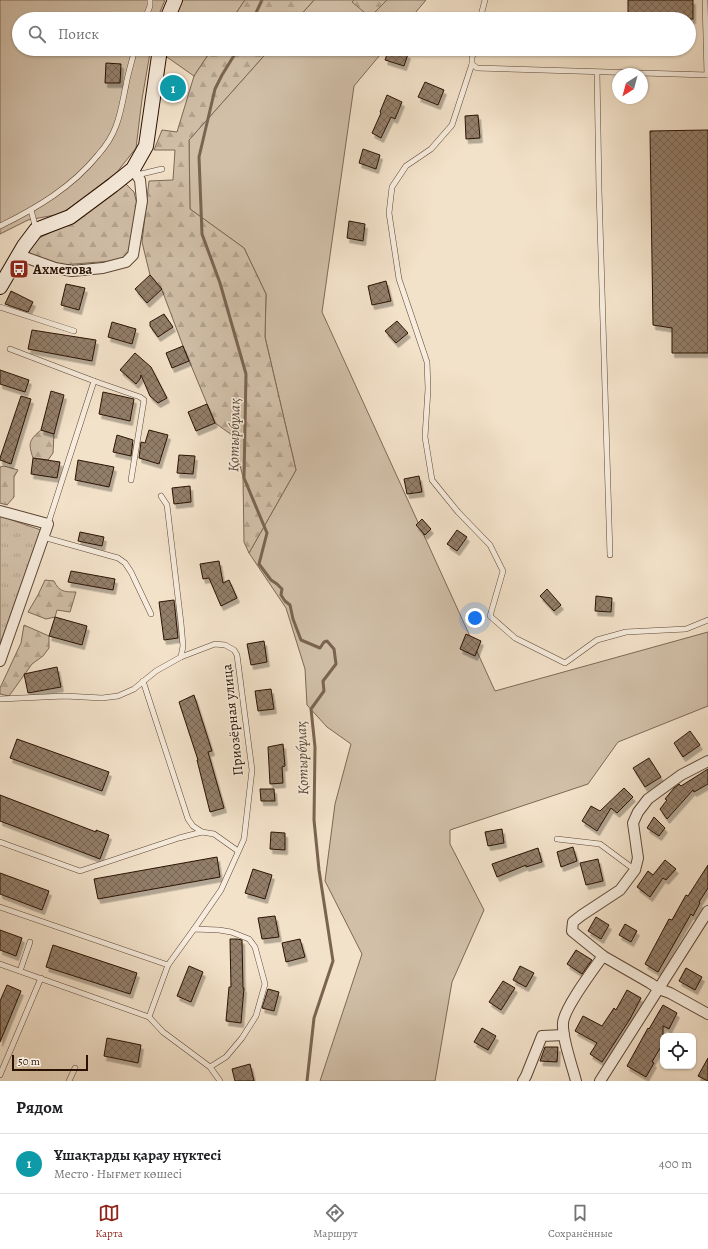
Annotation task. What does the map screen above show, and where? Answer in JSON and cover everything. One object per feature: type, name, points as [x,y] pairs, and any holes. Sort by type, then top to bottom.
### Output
[{"type":"main road","points":[[170,12],[174,0]]},
{"type":"main road","points":[[0,287],[24,246],[36,230],[70,217],[113,185],[135,172],[146,146],[159,56]]},
{"type":"street","points":[[20,255],[55,268],[72,271],[103,268],[126,262],[133,255],[142,201],[140,180],[135,172]]},
{"type":"street","points":[[0,511],[48,524],[0,661]]},
{"type":"street","points":[[708,761],[681,775],[648,799],[638,812],[633,823],[638,858],[635,870],[620,890],[573,922],[572,931],[603,956],[659,989],[670,993],[708,1014]]},
{"type":"street","points":[[600,1081],[708,911]]},
{"type":"street","points":[[576,1081],[564,1035],[563,1022],[570,1004],[603,956]]},
{"type":"street","points":[[523,1081],[542,1036],[564,1035]]},
{"type":"lane","points":[[148,12],[150,0]]},
{"type":"lane","points":[[482,12],[485,0]]},
{"type":"lane","points":[[472,64],[477,68],[707,75],[705,0]]},
{"type":"lane","points":[[0,226],[31,210],[62,190],[92,162],[109,142],[116,128],[120,114],[133,56]]},
{"type":"lane","points":[[472,56],[472,64],[452,124],[432,149],[406,166],[392,187],[388,213],[399,279],[427,362],[428,389],[425,437],[432,480],[458,512],[490,545],[503,571],[490,616],[515,638],[565,663],[597,640],[626,632],[686,629],[708,620]]},
{"type":"lane","points":[[597,72],[599,198],[610,555]]},
{"type":"lane","points":[[135,172],[162,169]]},
{"type":"lane","points":[[31,210],[36,230]]},
{"type":"lane","points":[[0,308],[74,331]]},
{"type":"lane","points":[[10,349],[140,397],[144,400],[131,480]]},
{"type":"lane","points":[[48,524],[94,381]]},
{"type":"lane","points":[[161,496],[167,505],[181,623],[183,646],[181,657]]},
{"type":"lane","points":[[43,537],[118,558],[125,563],[131,572],[151,614]]},
{"type":"lane","name":"Приозёрная улица","points":[[0,699],[65,696],[102,698],[118,696],[134,689],[156,671],[181,657],[216,644],[226,645],[234,650],[237,655],[252,770],[244,839],[220,890],[194,929]]},
{"type":"lane","points":[[143,681],[188,820],[193,826],[202,832]]},
{"type":"lane","points":[[0,842],[80,871],[178,838],[202,832],[214,834],[238,851]]},
{"type":"lane","points":[[557,839],[600,844],[635,870]]},
{"type":"lane","points":[[0,907],[168,965]]},
{"type":"lane","points":[[149,1017],[168,965],[194,929],[231,932],[249,939],[255,947],[264,984],[256,1016],[242,1038],[226,1057],[210,1068]]},
{"type":"lane","points":[[20,971],[30,942]]},
{"type":"lane","points":[[0,964],[149,1017],[163,1032],[210,1068],[220,1081]]},
{"type":"lane","points":[[0,1075],[41,978]]},
{"type":"lane","points":[[69,1081],[75,1068]]},
{"type":"green space","points":[[0,0],[165,0],[160,12],[12,12],[12,56],[149,56],[136,148],[117,172],[65,211],[55,215],[28,220],[0,234]]},
{"type":"green space","points":[[179,0],[245,0],[237,12],[175,12]]},
{"type":"green space","points":[[245,0],[314,0],[303,12],[237,12]]},
{"type":"green space","points":[[314,0],[426,0],[416,12],[303,12]]},
{"type":"green space","points":[[354,0],[387,0],[375,12],[364,12],[352,2]]},
{"type":"green space","points":[[165,56],[207,56],[194,76]]},
{"type":"green space","points":[[207,56],[264,56],[189,140],[190,209],[244,248],[266,294],[265,337],[296,470],[249,553],[244,542],[243,477],[232,435],[215,423],[183,346],[162,290],[150,275],[142,242],[149,181],[173,180],[175,150],[154,150],[162,130],[177,132],[194,76]]},
{"type":"green space","points":[[264,56],[379,56],[354,86],[322,312],[495,691],[708,632],[708,706],[618,742],[588,784],[450,830],[450,844],[484,910],[452,982],[435,1081],[320,1081],[362,954],[325,881],[335,804],[351,744],[327,727],[307,705],[305,669],[286,608],[249,553],[296,470],[265,337],[266,294],[244,248],[190,209],[189,140]]},
{"type":"green space","points":[[126,184],[134,192],[137,204],[131,253],[124,260],[62,265],[28,253],[37,239],[74,221],[118,187]]},
{"type":"green space","points":[[41,430],[54,434],[53,453],[48,460],[33,458],[31,453],[30,445],[32,439]]},
{"type":"green space","points":[[4,466],[18,470],[14,477],[14,497],[7,505],[0,503],[0,467]]},
{"type":"green space","points":[[0,516],[41,530],[0,645]]},
{"type":"green space","points":[[45,580],[54,581],[63,591],[76,592],[70,612],[57,610],[55,617],[46,619],[28,612]]},
{"type":"green space","points":[[24,625],[49,636],[49,648],[43,656],[32,664],[9,696],[0,694],[0,688],[21,643]]},
{"type":"building","points":[[628,0],[693,0],[693,12],[628,12]]},
{"type":"building","points":[[386,56],[407,56],[404,66],[385,60]]},
{"type":"building","points":[[106,63],[121,64],[120,83],[105,83]]},
{"type":"building","points":[[425,82],[444,90],[438,105],[418,97]]},
{"type":"building","points":[[387,95],[402,102],[395,119],[391,117],[381,138],[372,133]]},
{"type":"building","points":[[478,115],[480,138],[466,139],[465,116]]},
{"type":"building","points":[[708,130],[708,353],[672,353],[672,328],[653,325],[650,131]]},
{"type":"building","points":[[363,149],[380,155],[376,169],[359,163]]},
{"type":"building","points":[[349,221],[365,224],[363,241],[347,238]]},
{"type":"building","points":[[150,275],[162,289],[147,303],[135,289]]},
{"type":"building","points":[[386,281],[391,301],[372,305],[368,286]]},
{"type":"building","points":[[66,284],[85,288],[79,310],[61,305]]},
{"type":"building","points":[[11,291],[33,302],[28,312],[5,304]]},
{"type":"building","points":[[164,314],[173,327],[158,337],[150,326],[150,322]]},
{"type":"building","points":[[397,321],[408,333],[396,343],[385,331]]},
{"type":"building","points":[[112,322],[136,329],[132,344],[108,337]]},
{"type":"building","points":[[32,330],[96,340],[92,361],[28,349]]},
{"type":"building","points":[[183,346],[189,361],[172,368],[166,353]]},
{"type":"building","points":[[135,353],[151,367],[167,398],[158,403],[150,396],[141,375],[136,384],[120,370]]},
{"type":"building","points":[[0,370],[29,380],[25,392],[0,384]]},
{"type":"building","points":[[51,391],[64,395],[54,434],[41,430]]},
{"type":"building","points":[[103,392],[134,399],[130,421],[99,414]]},
{"type":"building","points":[[21,396],[31,399],[11,464],[0,460],[0,458]]},
{"type":"building","points":[[207,404],[215,423],[196,431],[188,412]]},
{"type":"building","points":[[149,430],[168,435],[159,464],[139,458],[141,442],[145,443]]},
{"type":"building","points":[[117,435],[133,440],[131,456],[113,452]]},
{"type":"building","points":[[179,455],[195,456],[193,474],[177,473]]},
{"type":"building","points":[[33,458],[60,462],[57,478],[31,474]]},
{"type":"building","points":[[78,460],[114,467],[109,487],[75,480]]},
{"type":"building","points":[[419,476],[422,492],[407,494],[404,479]]},
{"type":"building","points":[[190,486],[191,502],[174,504],[172,488]]},
{"type":"building","points":[[422,519],[431,529],[425,535],[416,525]]},
{"type":"building","points":[[457,530],[467,537],[457,551],[447,544]]},
{"type":"building","points":[[80,532],[104,537],[102,546],[78,541]]},
{"type":"building","points":[[219,561],[223,583],[229,580],[237,598],[221,606],[209,578],[203,579],[200,564]]},
{"type":"building","points":[[71,571],[115,579],[113,590],[68,582]]},
{"type":"building","points":[[547,589],[561,605],[554,611],[540,596]]},
{"type":"building","points":[[596,596],[612,598],[611,612],[595,611]]},
{"type":"building","points":[[174,600],[178,638],[164,640],[159,602]]},
{"type":"building","points":[[55,617],[87,626],[82,645],[49,636]]},
{"type":"building","points":[[466,634],[481,641],[475,656],[460,649]]},
{"type":"building","points":[[264,641],[267,662],[251,665],[247,644]]},
{"type":"building","points":[[57,667],[61,687],[28,693],[24,674]]},
{"type":"building","points":[[271,689],[274,709],[258,711],[255,691]]},
{"type":"building","points":[[194,695],[212,751],[208,752],[224,808],[210,812],[198,760],[179,702]]},
{"type":"building","points":[[690,731],[700,745],[683,757],[674,743]]},
{"type":"building","points":[[17,739],[109,772],[102,791],[10,758]]},
{"type":"building","points":[[283,744],[285,766],[282,767],[283,783],[270,784],[268,747]]},
{"type":"building","points":[[649,758],[661,777],[645,787],[633,768]]},
{"type":"building","points":[[708,769],[708,784],[694,792],[693,790],[667,819],[660,809],[667,800],[665,799],[674,788],[679,784],[681,786]]},
{"type":"building","points":[[624,788],[633,797],[617,813],[611,808],[597,831],[582,821],[591,806],[600,811]]},
{"type":"building","points":[[260,789],[274,789],[275,801],[261,801]]},
{"type":"building","points":[[0,795],[96,832],[96,830],[109,835],[100,859],[0,821]]},
{"type":"building","points":[[654,817],[665,828],[659,836],[647,828]]},
{"type":"building","points":[[502,829],[504,843],[488,846],[485,832]]},
{"type":"building","points":[[271,832],[285,833],[285,850],[270,849]]},
{"type":"building","points":[[573,847],[577,861],[561,867],[557,852]]},
{"type":"building","points":[[538,848],[542,862],[526,867],[526,865],[497,877],[492,864]]},
{"type":"building","points":[[217,857],[220,877],[98,899],[94,879]]},
{"type":"building","points":[[598,859],[603,881],[586,885],[580,863]]},
{"type":"building","points":[[665,860],[676,869],[666,880],[663,878],[650,897],[637,887],[648,871],[653,875]]},
{"type":"building","points":[[708,865],[708,888],[699,902],[700,903],[693,916],[691,914],[658,972],[645,964],[669,919],[672,920],[686,895],[688,896]]},
{"type":"building","points":[[253,869],[272,875],[265,899],[245,893]]},
{"type":"building","points":[[0,873],[49,891],[42,910],[0,894]]},
{"type":"building","points":[[275,916],[279,937],[262,939],[258,918]]},
{"type":"building","points":[[596,917],[609,925],[601,939],[588,931]]},
{"type":"building","points":[[625,924],[637,931],[631,942],[619,935]]},
{"type":"building","points":[[0,930],[22,938],[16,956],[0,950]]},
{"type":"building","points":[[230,939],[242,940],[244,988],[241,1023],[226,1021],[229,987],[231,987]]},
{"type":"building","points":[[300,939],[305,957],[286,962],[282,943]]},
{"type":"building","points":[[53,945],[137,973],[130,994],[46,967]]},
{"type":"building","points":[[576,950],[592,960],[582,974],[567,964]]},
{"type":"building","points":[[189,966],[203,972],[191,1002],[177,996]]},
{"type":"building","points":[[520,966],[534,973],[526,987],[513,980]]},
{"type":"building","points":[[686,968],[702,977],[695,990],[679,981]]},
{"type":"building","points":[[503,981],[515,988],[501,1010],[489,1002]]},
{"type":"building","points":[[7,985],[21,991],[0,1042],[0,1001]]},
{"type":"building","points":[[268,989],[279,992],[274,1011],[262,1008]]},
{"type":"building","points":[[627,990],[641,998],[630,1019],[602,1062],[590,1054],[597,1043],[575,1031],[583,1016],[602,1026],[614,1008],[616,1010]]},
{"type":"building","points":[[663,1005],[677,1013],[669,1029],[663,1026],[663,1033],[660,1033],[660,1048],[646,1077],[627,1066],[648,1028],[649,1029]]},
{"type":"building","points":[[482,1028],[496,1036],[488,1050],[474,1042]]},
{"type":"building","points":[[107,1038],[141,1045],[138,1063],[104,1056]]},
{"type":"building","points":[[545,1047],[558,1047],[557,1062],[540,1061]]},
{"type":"building","points":[[708,1058],[708,1081],[698,1076]]},
{"type":"building","points":[[250,1064],[254,1081],[235,1081],[232,1069]]},
{"type":"waterway","name":"Қотырбұлақ","points":[[256,12],[262,0]]},
{"type":"waterway","name":"Қотырбұлақ","points":[[234,56],[215,89],[199,157],[202,234],[220,283],[246,374],[244,478],[267,533],[259,564],[271,580],[282,589],[281,595],[290,605],[293,619],[301,640],[320,648],[324,642],[327,641],[334,649],[336,664],[323,681],[324,691],[311,709],[315,747],[314,820],[319,870],[333,961],[314,1018],[307,1081]]},
{"type":"place","name":"Ұшақтарды қарау нүктесі","points":[[173,88]]},
{"type":"place","name":"Ахметова","points":[[19,269]]}]
